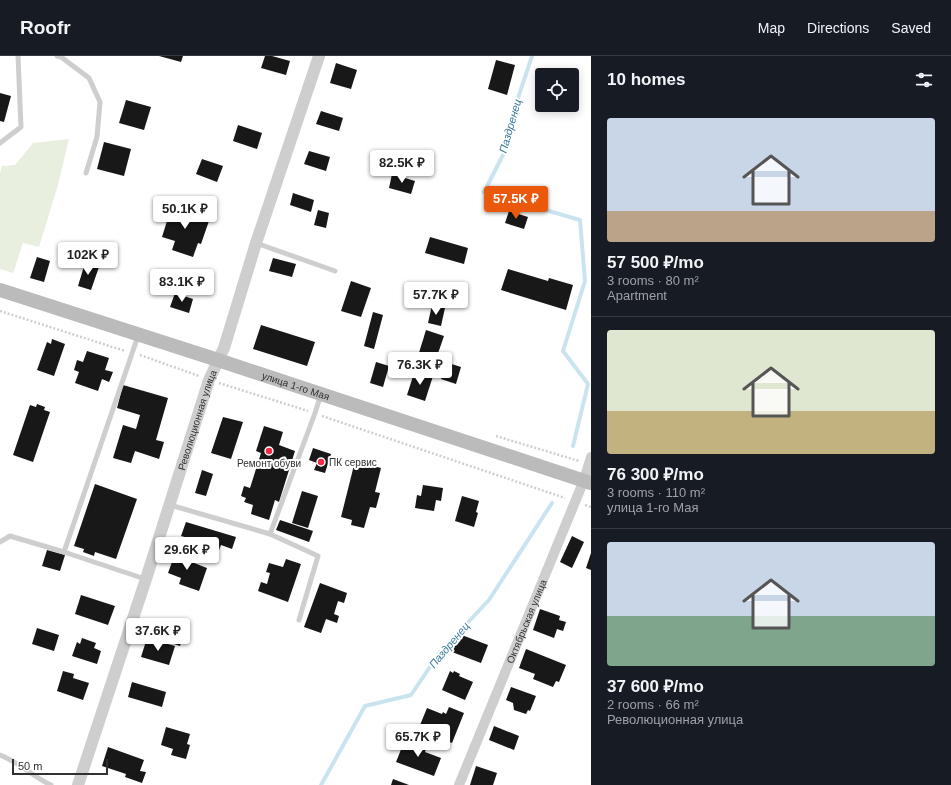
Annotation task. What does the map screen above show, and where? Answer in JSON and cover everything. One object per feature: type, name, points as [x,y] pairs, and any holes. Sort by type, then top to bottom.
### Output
[{"type":"main road","name":"улица 1-го Мая","points":[[0,290],[588,482]]},
{"type":"street","name":"Революционная улица","points":[[78,785],[210,380],[224,348],[256,242],[319,56]]},
{"type":"street","name":"Октябрьская улица","points":[[459,785],[576,501],[588,482],[591,457]]},
{"type":"lane","points":[[0,143],[21,128],[18,56]]},
{"type":"lane","points":[[57,56],[61,57],[89,78],[100,102],[98,137],[86,173]]},
{"type":"lane","points":[[256,242],[335,271]]},
{"type":"lane","points":[[64,552],[139,335]]},
{"type":"lane","points":[[270,534],[315,414],[321,394]]},
{"type":"lane","points":[[169,505],[270,534],[318,556],[299,620]]},
{"type":"lane","points":[[0,542],[10,536],[146,579]]},
{"type":"lane","points":[[0,755],[11,759],[38,779],[51,785]]},
{"type":"path","points":[[0,311],[133,353],[591,507]]},
{"type":"green space","points":[[69,139],[58,185],[39,247],[23,243],[13,273],[0,269],[0,173],[2,166],[15,165],[33,143]]},
{"type":"building","points":[[159,56],[183,56],[181,62]]},
{"type":"building","points":[[265,56],[272,56],[290,61],[286,75],[261,68]]},
{"type":"building","points":[[496,60],[515,65],[507,95],[488,89]]},
{"type":"building","points":[[336,63],[357,70],[351,89],[330,83]]},
{"type":"building","points":[[0,93],[11,96],[4,122],[0,121]]},
{"type":"building","points":[[126,100],[151,107],[144,130],[119,123]]},
{"type":"building","points":[[321,111],[343,118],[339,131],[316,124]]},
{"type":"building","points":[[238,125],[262,133],[257,149],[233,141]]},
{"type":"building","points":[[104,142],[131,149],[124,176],[97,169]]},
{"type":"building","points":[[309,151],[330,157],[326,171],[304,164]]},
{"type":"building","points":[[202,159],[223,166],[217,182],[196,174]]},
{"type":"building","points":[[392,174],[415,181],[411,194],[389,188]]},
{"type":"building","points":[[293,193],[314,200],[311,212],[290,205]]},
{"type":"building","points":[[172,205],[210,218],[201,244],[198,243],[193,257],[172,250],[175,241],[162,237]]},
{"type":"building","points":[[318,210],[329,213],[326,228],[314,225]]},
{"type":"building","points":[[509,211],[528,217],[524,229],[505,223]]},
{"type":"building","points":[[430,237],[468,248],[464,264],[425,253]]},
{"type":"building","points":[[37,257],[50,261],[44,282],[30,278]]},
{"type":"building","points":[[273,258],[296,264],[292,277],[269,271]]},
{"type":"building","points":[[85,263],[99,267],[91,290],[78,286]]},
{"type":"building","points":[[508,269],[548,281],[549,278],[573,285],[566,310],[501,290]]},
{"type":"building","points":[[351,281],[371,288],[361,317],[341,311]]},
{"type":"building","points":[[175,293],[193,299],[189,313],[170,307]]},
{"type":"building","points":[[432,305],[445,308],[441,326],[428,323]]},
{"type":"building","points":[[373,312],[383,315],[374,349],[364,346]]},
{"type":"building","points":[[261,325],[315,342],[307,366],[253,349]]},
{"type":"building","points":[[426,330],[444,336],[435,362],[418,356]]},
{"type":"building","points":[[52,339],[65,344],[54,376],[37,370],[47,342],[51,344]]},
{"type":"building","points":[[87,351],[109,358],[105,370],[113,372],[109,382],[102,379],[98,391],[75,383],[79,372],[74,370],[77,360],[83,362]]},
{"type":"building","points":[[376,362],[389,366],[383,387],[370,383]]},
{"type":"building","points":[[445,362],[461,367],[456,384],[441,379]]},
{"type":"building","points":[[415,370],[433,376],[425,401],[407,395]]},
{"type":"building","points":[[123,385],[168,398],[156,440],[164,442],[159,459],[135,451],[131,463],[113,458],[123,425],[136,429],[140,415],[117,408]]},
{"type":"building","points":[[37,404],[45,407],[44,410],[50,412],[33,462],[13,455],[30,405],[36,407]]},
{"type":"building","points":[[223,417],[243,422],[231,459],[211,453]]},
{"type":"building","points":[[264,426],[283,432],[279,445],[295,451],[279,502],[275,500],[269,520],[251,514],[253,505],[244,502],[246,498],[241,496],[244,486],[250,488],[261,453],[256,451]]},
{"type":"building","name":"ПК сервис","points":[[313,448],[331,454],[325,473],[314,470],[317,463],[309,460]]},
{"type":"building","points":[[355,461],[381,468],[375,492],[380,493],[376,508],[370,507],[364,528],[351,525],[352,520],[341,517]]},
{"type":"building","points":[[202,470],[213,474],[206,496],[195,493]]},
{"type":"building","points":[[95,484],[137,499],[116,559],[95,552],[94,556],[83,552],[84,549],[74,546]]},
{"type":"building","points":[[423,485],[443,488],[441,501],[436,500],[434,511],[415,508],[417,495],[421,496]]},
{"type":"building","points":[[302,491],[318,496],[308,528],[292,523]]},
{"type":"building","points":[[462,496],[479,501],[476,512],[478,513],[474,527],[455,521]]},
{"type":"building","points":[[280,520],[313,531],[309,542],[276,530]]},
{"type":"building","points":[[186,522],[236,537],[232,549],[221,545],[219,550],[214,548],[213,552],[193,546],[195,540],[181,536]]},
{"type":"building","points":[[572,536],[584,542],[572,568],[560,562]]},
{"type":"building","points":[[47,550],[65,555],[60,571],[42,566]]},
{"type":"building","points":[[176,551],[191,556],[189,561],[207,568],[199,591],[179,584],[181,578],[168,573]]},
{"type":"building","points":[[591,553],[591,570],[586,568]]},
{"type":"building","points":[[286,559],[301,564],[288,602],[258,591],[261,582],[267,584],[270,573],[266,572],[269,563],[283,567]]},
{"type":"building","points":[[320,583],[347,593],[344,603],[338,601],[334,614],[339,616],[337,623],[326,619],[321,633],[304,627]]},
{"type":"building","points":[[81,595],[115,606],[108,625],[75,614]]},
{"type":"building","points":[[540,609],[560,616],[559,620],[566,622],[563,631],[557,629],[554,638],[533,630]]},
{"type":"building","points":[[152,620],[185,631],[180,646],[147,635]]},
{"type":"building","points":[[37,628],[59,635],[54,651],[32,644]]},
{"type":"building","points":[[459,634],[488,645],[481,663],[452,652]]},
{"type":"building","points":[[82,638],[96,643],[94,648],[101,651],[97,664],[72,656],[77,642],[80,644]]},
{"type":"building","points":[[147,638],[175,646],[169,665],[141,657]]},
{"type":"building","points":[[526,649],[566,665],[559,682],[556,681],[553,687],[533,679],[535,674],[519,668]]},
{"type":"building","points":[[63,671],[74,674],[73,678],[89,683],[83,700],[57,691]]},
{"type":"building","points":[[450,671],[453,673],[454,671],[460,674],[459,676],[473,682],[465,700],[442,690]]},
{"type":"building","points":[[132,682],[166,692],[162,707],[128,697]]},
{"type":"building","points":[[511,687],[536,696],[530,711],[528,710],[526,714],[514,710],[513,703],[506,700]]},
{"type":"building","points":[[449,707],[464,713],[452,743],[418,730],[427,708],[442,714],[443,712],[446,714]]},
{"type":"building","points":[[494,726],[519,736],[514,750],[489,740]]},
{"type":"building","points":[[166,727],[190,734],[187,744],[190,745],[186,759],[171,755],[173,749],[161,745]]},
{"type":"building","points":[[406,737],[420,743],[419,747],[426,749],[425,752],[441,758],[434,776],[396,762]]},
{"type":"building","points":[[108,747],[144,760],[140,771],[146,772],[142,783],[125,777],[126,774],[102,766]]},
{"type":"building","points":[[476,766],[497,773],[493,785],[470,785]]},
{"type":"building","points":[[393,779],[409,785],[391,785]]},
{"type":"waterway","name":"Паздренец","points":[[532,56],[513,113],[503,155],[484,192],[580,220],[585,281],[563,351],[588,384],[573,446]]},
{"type":"waterway","name":"Паздренец","points":[[321,785],[365,706],[411,695],[440,652],[489,600],[552,503]]},
{"type":"place","name":"Ремонт обуви","points":[[269,451]]},
{"type":"place","name":"ПК сервис","points":[[321,462]]}]
